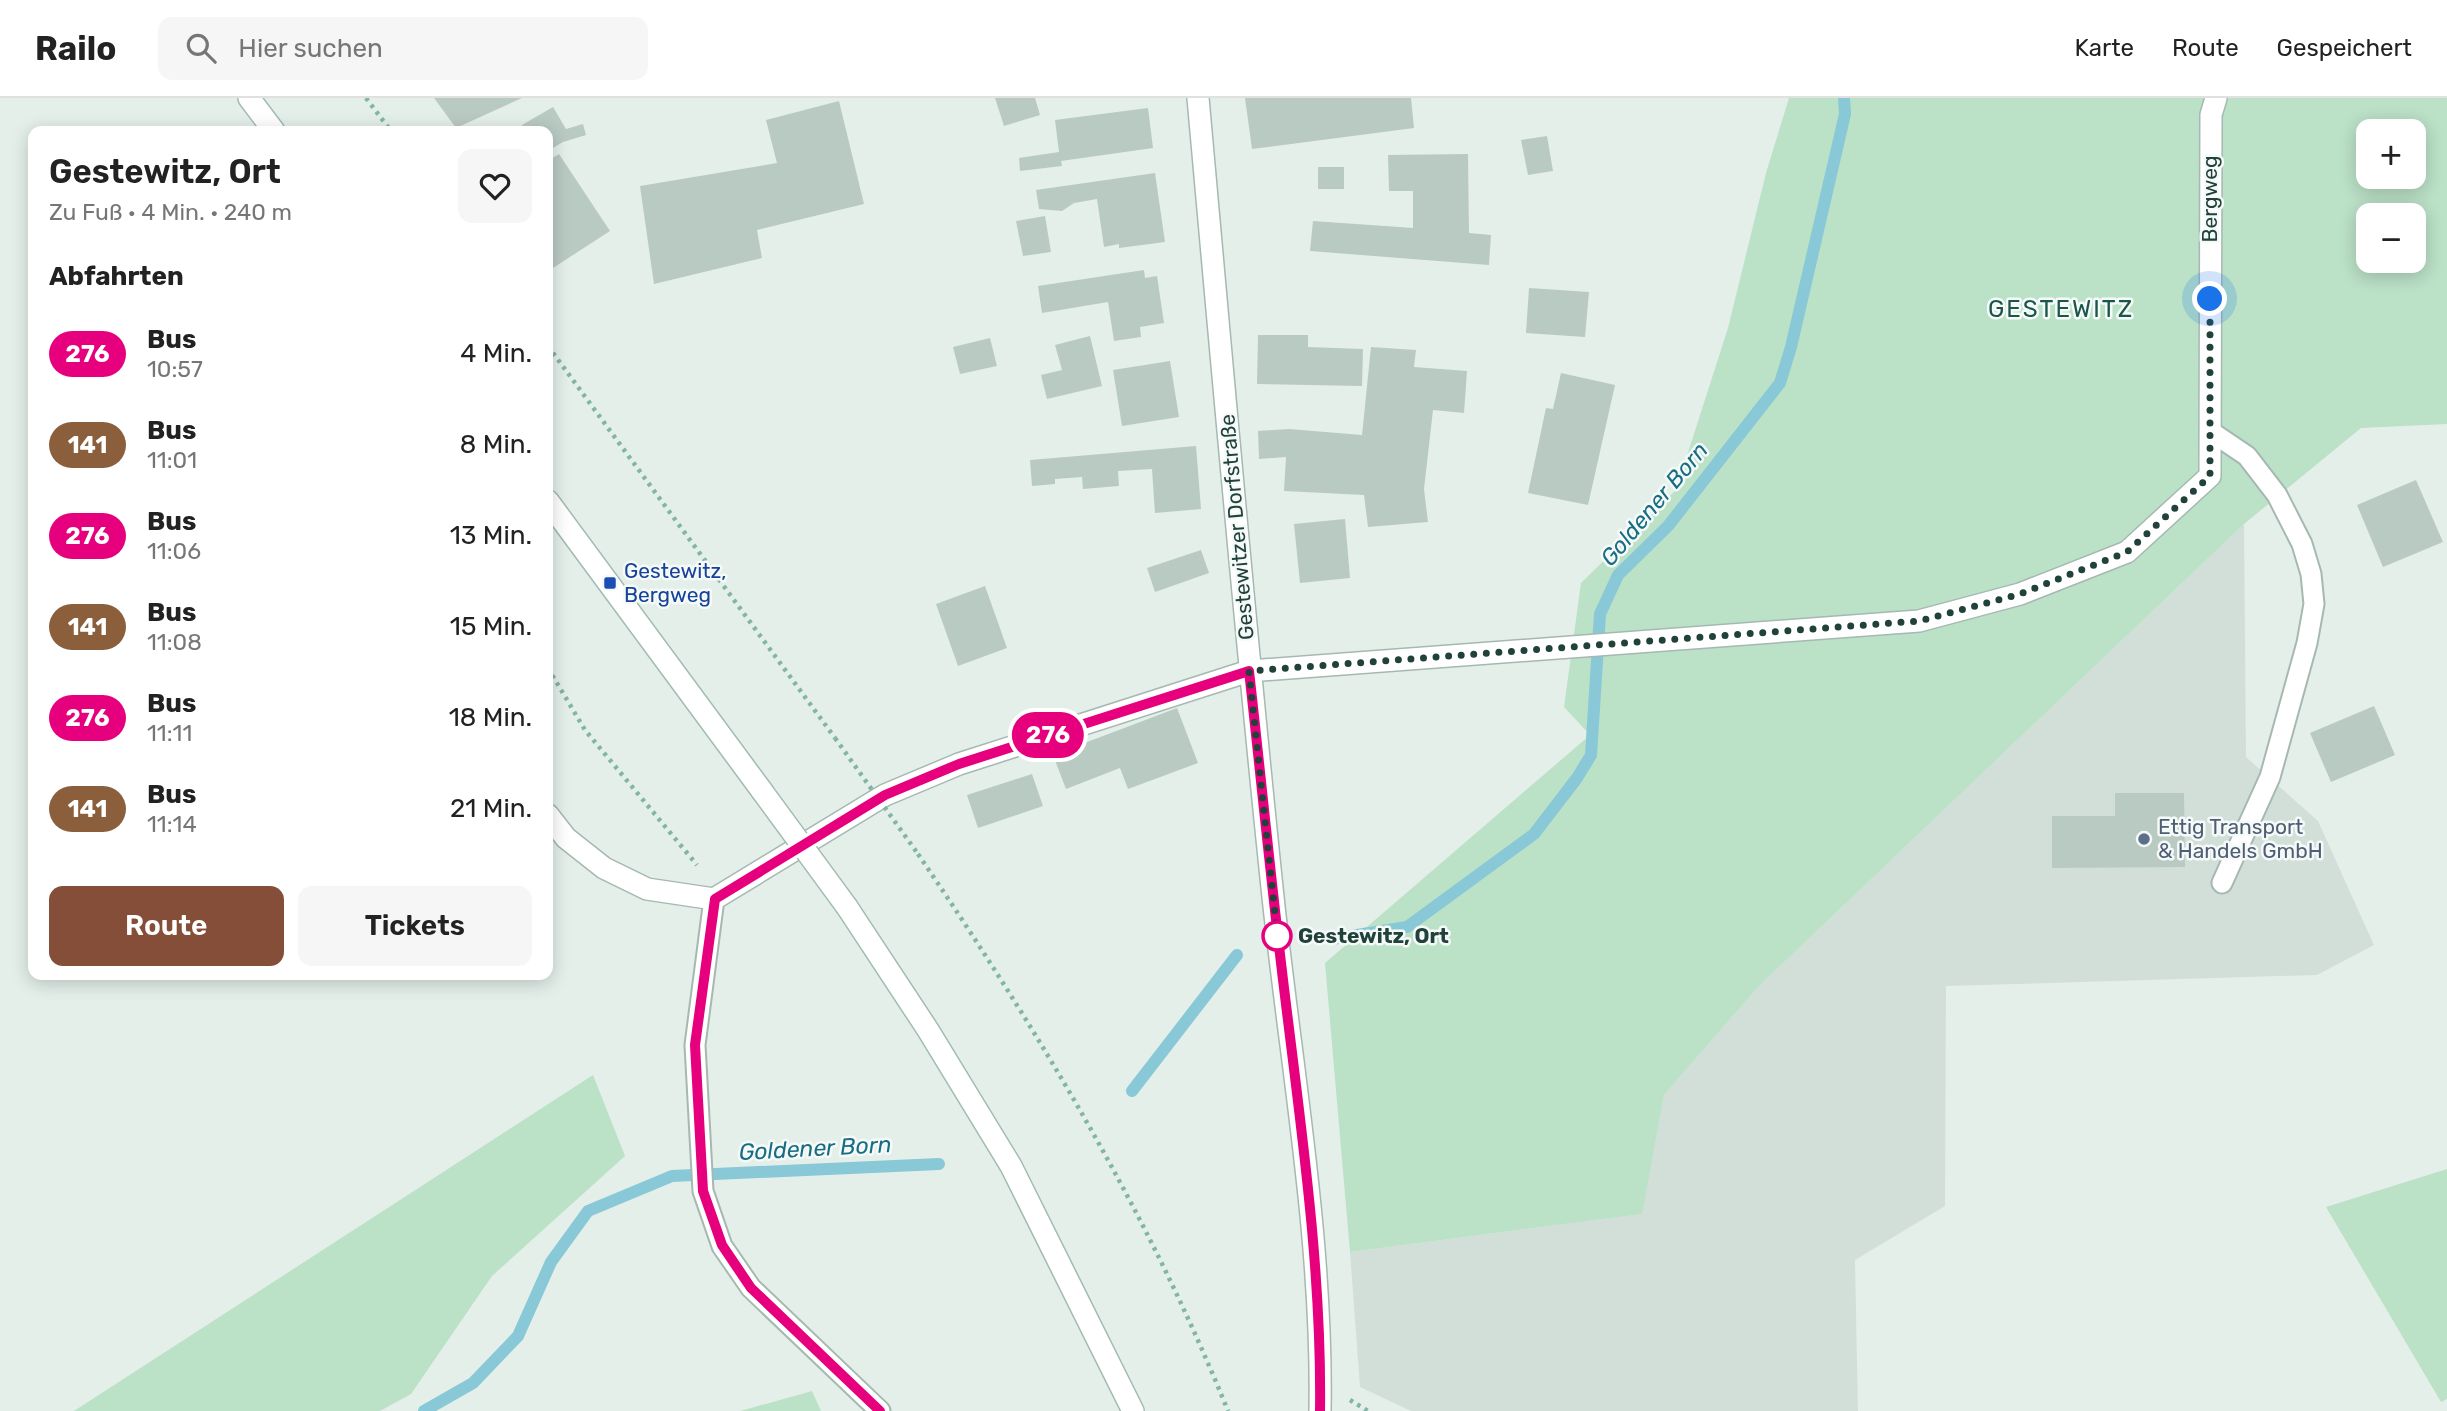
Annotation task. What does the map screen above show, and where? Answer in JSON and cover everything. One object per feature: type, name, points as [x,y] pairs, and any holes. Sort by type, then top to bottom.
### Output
[{"type":"street","points":[[249,98],[270,126]]},
{"type":"street","name":"Gestewitzer Dorfstraße","points":[[1198,98],[1249,671],[1278,942],[1307,1168],[1321,1374],[1320,1411]]},
{"type":"street","name":"Bergweg","points":[[715,899],[874,796],[959,764],[1249,671],[1919,621],[2020,594],[2127,552],[2210,476],[2211,115],[2216,98]]},
{"type":"street","points":[[553,508],[847,907],[928,1030],[1011,1167],[1133,1411]]},
{"type":"street","points":[[553,821],[566,838],[604,869],[647,889],[715,899]]},
{"type":"lane","points":[[2210,431],[2247,456],[2277,495],[2302,544],[2311,574],[2314,604],[2307,643],[2270,777],[2222,883]]},
{"type":"lane","points":[[715,899],[695,1045],[698,1153],[703,1191],[722,1245],[751,1288],[880,1411]]},
{"type":"path","points":[[366,98],[387,126]]},
{"type":"path","points":[[553,353],[918,854],[1044,1049],[1151,1237],[1228,1411]]},
{"type":"path","points":[[553,676],[585,730],[698,866],[709,865]]},
{"type":"shaded area","points":[[2244,524],[2246,757],[2318,821],[2374,945],[2317,975],[1946,986],[1945,1206],[1855,1260],[1858,1411],[1411,1411],[1360,1387],[1350,1252],[1641,1214],[1664,1095],[1759,986]]},
{"type":"green space","points":[[1789,98],[2447,98],[2447,424],[2361,428],[2244,524],[1759,986],[1664,1095],[1642,1214],[1350,1252],[1325,963],[1590,735],[1564,707],[1581,583],[1676,490],[1728,328],[1766,173]]},
{"type":"green space","points":[[593,1075],[625,1156],[492,1276],[411,1394],[380,1411],[74,1411]]},
{"type":"green space","points":[[2447,1169],[2447,1399],[2441,1402],[2326,1207]]},
{"type":"green space","points":[[812,1391],[821,1411],[740,1411]]},
{"type":"building","points":[[434,98],[522,98],[460,126],[455,126]]},
{"type":"building","points":[[995,98],[1035,98],[1040,115],[1004,126]]},
{"type":"building","points":[[1245,98],[1411,98],[1414,128],[1252,149]]},
{"type":"building","points":[[839,101],[864,204],[757,230],[762,258],[654,284],[640,186],[777,163],[766,120]]},
{"type":"building","points":[[553,107],[566,129],[583,124],[586,135],[553,148],[553,126],[522,125]]},
{"type":"building","points":[[1148,108],[1153,148],[1061,161],[1062,166],[1020,171],[1019,158],[1059,152],[1055,120]]},
{"type":"building","points":[[1547,136],[1553,171],[1528,175],[1521,140]]},
{"type":"building","points":[[559,154],[610,231],[553,268],[553,158]]},
{"type":"building","points":[[1468,154],[1469,233],[1491,235],[1489,265],[1310,251],[1313,221],[1413,228],[1413,191],[1389,191],[1388,155]]},
{"type":"building","points":[[1318,167],[1344,167],[1344,189],[1318,189]]},
{"type":"building","points":[[1155,173],[1165,242],[1119,248],[1119,244],[1104,247],[1097,199],[1074,203],[1062,211],[1039,209],[1036,190]]},
{"type":"building","points":[[1045,216],[1051,252],[1023,256],[1016,221]]},
{"type":"building","points":[[1144,270],[1145,278],[1157,276],[1164,323],[1140,327],[1141,337],[1114,341],[1108,302],[1042,313],[1038,286]]},
{"type":"building","points":[[1529,288],[1589,292],[1585,337],[1526,333]]},
{"type":"building","points":[[1258,335],[1308,335],[1308,347],[1363,349],[1362,386],[1257,384]]},
{"type":"building","points":[[1090,336],[1102,386],[1047,399],[1041,375],[1062,370],[1055,345]]},
{"type":"building","points":[[990,338],[997,366],[960,374],[953,347]]},
{"type":"building","points":[[1371,347],[1416,350],[1414,367],[1467,371],[1464,413],[1433,410],[1424,489],[1428,522],[1368,527],[1364,495],[1284,491],[1286,457],[1259,459],[1258,431],[1289,429],[1362,435]]},
{"type":"building","points":[[1170,361],[1179,417],[1122,426],[1113,370]]},
{"type":"building","points":[[1561,373],[1615,385],[1588,505],[1528,493],[1546,408],[1553,409]]},
{"type":"building","points":[[1196,446],[1201,509],[1155,513],[1152,469],[1118,471],[1119,486],[1083,489],[1082,477],[1055,479],[1055,484],[1032,486],[1030,460]]},
{"type":"building","points":[[2416,480],[2443,542],[2383,567],[2357,505]]},
{"type":"building","points":[[1345,519],[1350,578],[1300,583],[1294,524]]},
{"type":"building","points":[[1201,550],[1209,573],[1155,592],[1147,568]]},
{"type":"building","points":[[985,586],[1007,648],[958,666],[936,604]]},
{"type":"building","points":[[2374,706],[2395,755],[2331,782],[2310,733]]},
{"type":"building","points":[[1177,708],[1198,763],[1128,789],[1120,768],[1066,789],[1053,755]]},
{"type":"building","points":[[1032,774],[1043,806],[978,828],[967,795]]},
{"type":"building","points":[[2115,793],[2184,793],[2185,867],[2052,868],[2052,816],[2115,816]]},
{"type":"waterway","name":"Goldener Born","points":[[1332,939],[1407,927],[1534,834],[1577,778],[1591,755],[1600,614],[1618,575],[1668,526],[1780,383],[1791,347],[1845,114],[1844,98]]},
{"type":"waterway","name":"Goldener Born","points":[[1132,1091],[1237,955]]},
{"type":"waterway","name":"Goldener Born","points":[[424,1411],[473,1383],[518,1336],[551,1262],[588,1211],[672,1176],[939,1164]]},
{"type":"bus line","name":"276","points":[[880,1411],[751,1288],[722,1245],[703,1191],[698,1153],[695,1045],[715,899],[885,795],[959,764],[1249,671],[1278,942],[1307,1168],[1321,1374],[1320,1411]]},
{"type":"place","name":"Gestewitz, Bergweg","points":[[610,583]]},
{"type":"place","name":"Ettig Transport & Handels GmbH","points":[[2144,839]]},
{"type":"place","name":"Gestewitz, Ort","points":[[1277,936]]},
{"type":"district","name":"GESTEWITZ","points":[[2061,309]]},
{"type":"route","points":[[1277,936],[1278,942],[1249,671],[1919,621],[2020,594],[2127,552],[2210,476],[2210,299]]}]
